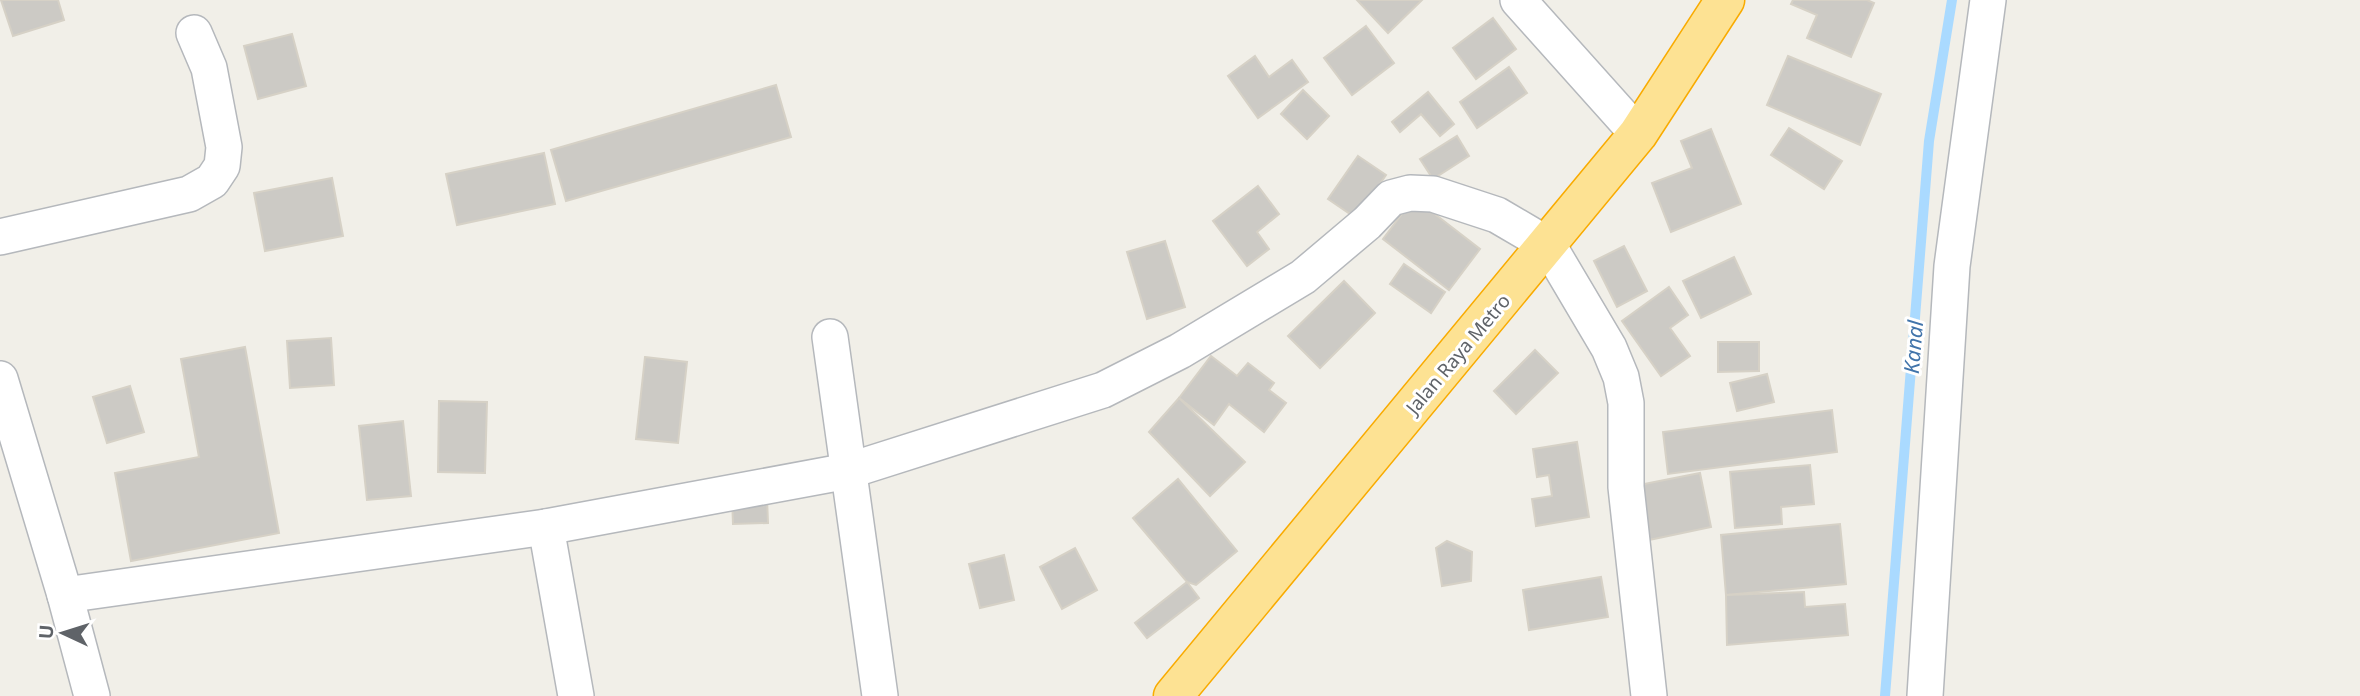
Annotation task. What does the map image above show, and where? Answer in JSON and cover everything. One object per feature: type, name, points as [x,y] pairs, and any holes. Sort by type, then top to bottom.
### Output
[{"type":"highway","name":"Jalan Raya Metro","points":[[1173,696],[1638,134],[1726,0]]},
{"type":"street","points":[[1518,0],[1638,134]]},
{"type":"street","points":[[1925,696],[1952,266],[1988,0]]},
{"type":"street","points":[[0,237],[189,194],[212,181],[222,166],[224,147],[209,68],[194,33]]},
{"type":"street","points":[[65,595],[546,527],[848,471],[1103,390],[1181,351],[1303,277],[1391,198],[1410,193],[1433,194],[1497,215],[1548,245],[1609,348],[1621,377],[1626,403],[1626,487],[1649,696]]},
{"type":"street","points":[[830,337],[880,696]]},
{"type":"street","points":[[0,379],[65,595],[92,696]]},
{"type":"street","points":[[546,527],[576,696]]},
{"type":"building","points":[[1,0],[58,0],[64,20],[13,36]]},
{"type":"building","points":[[1357,0],[1422,0],[1388,33]]},
{"type":"building","points":[[1793,0],[1867,0],[1874,3],[1851,57],[1807,38],[1817,15],[1791,4]]},
{"type":"building","points":[[1493,18],[1516,49],[1476,79],[1453,48]]},
{"type":"building","points":[[1366,26],[1394,63],[1352,95],[1324,58]]},
{"type":"building","points":[[292,34],[306,86],[258,99],[244,46]]},
{"type":"building","points":[[1255,56],[1269,77],[1292,60],[1308,82],[1258,118],[1228,76]]},
{"type":"building","points":[[1788,56],[1881,94],[1860,145],[1767,105]]},
{"type":"building","points":[[1509,67],[1527,93],[1477,128],[1460,102]]},
{"type":"building","points":[[776,85],[791,137],[566,201],[551,150]]},
{"type":"building","points":[[1303,90],[1329,116],[1307,139],[1281,114]]},
{"type":"building","points":[[1428,92],[1454,124],[1440,136],[1421,114],[1400,132],[1392,122]]},
{"type":"building","points":[[1789,128],[1842,161],[1824,189],[1771,155]]},
{"type":"building","points":[[1711,129],[1741,204],[1671,232],[1652,183],[1692,168],[1681,141]]},
{"type":"building","points":[[1457,136],[1469,156],[1433,179],[1420,159]]},
{"type":"building","points":[[544,153],[555,204],[457,225],[446,174]]},
{"type":"building","points":[[1358,156],[1386,175],[1356,218],[1328,199]]},
{"type":"building","points":[[332,178],[343,236],[265,251],[254,193]]},
{"type":"building","points":[[1258,186],[1279,214],[1257,232],[1269,249],[1247,266],[1213,221]]},
{"type":"building","points":[[1414,198],[1480,249],[1449,290],[1383,239]]},
{"type":"building","points":[[1165,241],[1185,307],[1147,319],[1127,252]]},
{"type":"building","points":[[1624,246],[1647,291],[1617,307],[1594,261]]},
{"type":"building","points":[[1734,257],[1751,294],[1701,318],[1683,281]]},
{"type":"building","points":[[1404,264],[1445,292],[1431,313],[1390,284]]},
{"type":"building","points":[[1344,281],[1375,313],[1320,368],[1288,336]]},
{"type":"building","points":[[1669,287],[1688,315],[1670,328],[1690,356],[1661,376],[1622,321]]},
{"type":"building","points":[[331,338],[334,385],[290,388],[287,341]]},
{"type":"building","points":[[1718,342],[1759,342],[1759,371],[1718,372]]},
{"type":"building","points":[[245,347],[279,533],[131,561],[115,473],[199,457],[181,359]]},
{"type":"building","points":[[1535,350],[1558,373],[1516,414],[1494,391]]},
{"type":"building","points":[[1211,356],[1237,376],[1248,363],[1274,383],[1269,390],[1286,403],[1264,432],[1229,404],[1214,425],[1179,398]]},
{"type":"building","points":[[645,357],[687,362],[678,443],[636,439]]},
{"type":"building","points":[[1767,374],[1774,402],[1737,411],[1730,383]]},
{"type":"building","points":[[130,386],[144,432],[107,443],[93,397]]},
{"type":"building","points":[[1179,398],[1245,462],[1210,496],[1149,432]]},
{"type":"building","points":[[439,401],[487,402],[485,473],[438,472]]},
{"type":"building","points":[[1832,410],[1837,452],[1668,474],[1663,432]]},
{"type":"building","points":[[403,421],[411,496],[367,500],[359,426]]},
{"type":"building","points":[[1577,442],[1589,517],[1536,526],[1532,499],[1552,496],[1549,475],[1537,477],[1533,449]]},
{"type":"building","points":[[1810,465],[1814,504],[1781,507],[1782,524],[1735,528],[1730,472]]},
{"type":"building","points":[[1700,473],[1711,527],[1649,540],[1639,485]]},
{"type":"building","points":[[1178,479],[1237,551],[1196,585],[1187,582],[1133,518]]},
{"type":"building","points":[[732,498],[767,498],[768,523],[733,524]]},
{"type":"building","points":[[1840,524],[1846,584],[1726,595],[1721,535]]},
{"type":"building","points":[[1447,541],[1472,552],[1471,581],[1442,586],[1436,548]]},
{"type":"building","points":[[1075,548],[1097,590],[1062,609],[1040,567]]},
{"type":"building","points":[[1004,555],[1014,600],[980,608],[969,564]]},
{"type":"building","points":[[1601,577],[1608,617],[1529,630],[1523,590]]},
{"type":"building","points":[[1187,582],[1199,598],[1147,638],[1135,623]]},
{"type":"building","points":[[1804,592],[1805,607],[1845,604],[1848,635],[1727,645],[1726,595]]},
{"type":"waterway","name":"Kanal","points":[[1885,696],[1929,141],[1952,0]]}]
